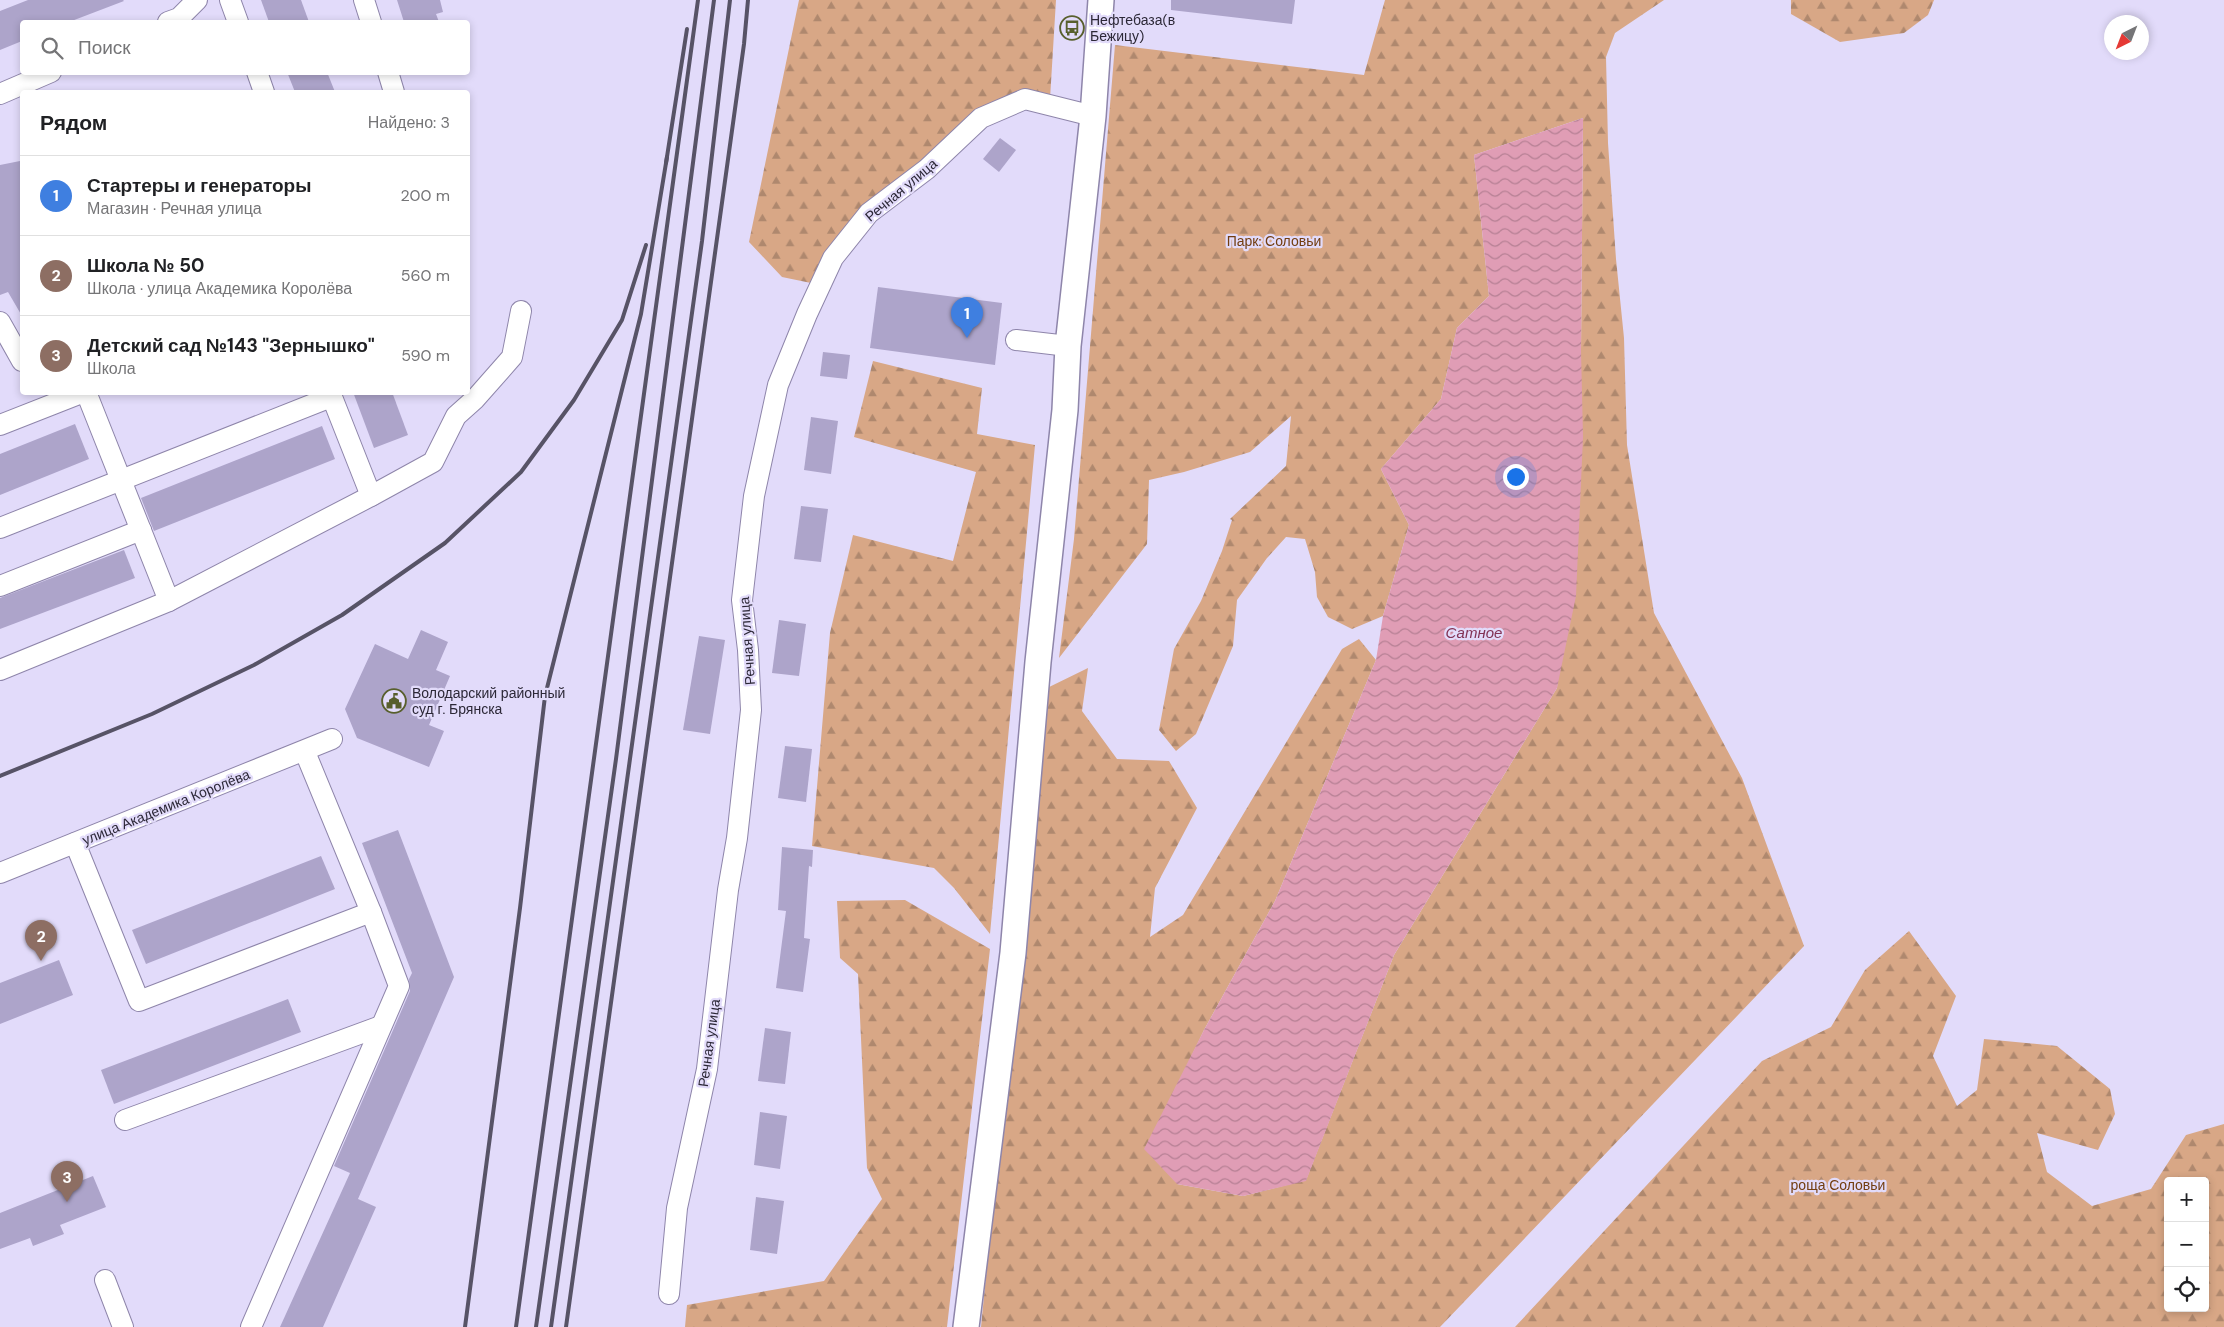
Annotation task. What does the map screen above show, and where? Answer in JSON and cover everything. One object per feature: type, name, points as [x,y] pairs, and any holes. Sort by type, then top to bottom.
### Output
[{"type":"main road","points":[[966,1327],[1013,953],[1038,662],[1064,410],[1068,346],[1093,116],[1101,0]]},
{"type":"street","points":[[174,20],[179,18],[197,0]]},
{"type":"street","points":[[230,0],[237,20]]},
{"type":"street","points":[[364,0],[371,20]]},
{"type":"street","points":[[0,94],[44,75]]},
{"type":"street","points":[[258,75],[263,90]]},
{"type":"street","points":[[389,75],[393,90]]},
{"type":"street","name":"Речная улица","points":[[669,1294],[677,1208],[707,1069],[728,890],[737,838],[752,710],[742,600],[754,496],[778,385],[807,314],[833,258],[869,213],[928,170],[981,118],[1025,99],[1093,116]]},
{"type":"street","points":[[0,670],[169,601],[433,462],[456,416],[475,399],[512,358],[521,312]]},
{"type":"street","points":[[0,322],[20,358]]},
{"type":"street","points":[[1016,340],[1068,346]]},
{"type":"street","points":[[0,425],[44,399],[67,395]]},
{"type":"street","points":[[86,395],[169,601]]},
{"type":"street","points":[[0,528],[328,395]]},
{"type":"street","points":[[330,395],[371,496]]},
{"type":"street","points":[[0,586],[141,530]]},
{"type":"street","name":"улица Академика Королёва","points":[[0,873],[305,752],[332,739]]},
{"type":"street","points":[[251,1327],[399,986],[372,912],[305,752]]},
{"type":"street","points":[[75,843],[139,1001],[372,912]]},
{"type":"street","points":[[125,1120],[381,1026]]},
{"type":"street","points":[[105,1280],[123,1327]]},
{"type":"green space","points":[[799,0],[1056,0],[1050,99],[977,114],[870,203],[811,283],[782,277],[749,242]]},
{"type":"green space","name":"Парк: Соловьи","points":[[1385,0],[1664,0],[1615,33],[1606,57],[1608,143],[1616,259],[1624,338],[1627,445],[1654,613],[1742,778],[1804,946],[1440,1327],[981,1327],[1043,690],[1088,668],[1082,711],[1117,759],[1169,761],[1197,808],[1155,888],[1150,937],[1183,915],[1342,649],[1359,639],[1376,660],[1275,901],[1204,1030],[1184,1072],[1177,1184],[1243,1196],[1306,1180],[1394,955],[1557,688],[1581,350],[1583,118],[1474,155],[1489,296],[1457,328],[1441,399],[1381,469],[1409,525],[1383,616],[1352,629],[1328,617],[1317,597],[1315,572],[1305,539],[1286,537],[1267,558],[1237,600],[1233,646],[1196,734],[1176,751],[1159,730],[1174,649],[1201,601],[1222,551],[1232,520],[1230,519],[1286,466],[1291,416],[1250,452],[1184,472],[1149,480],[1147,544],[1059,658],[1074,539],[1115,45],[1364,75]]},
{"type":"green space","points":[[1791,0],[1934,0],[1928,15],[1904,33],[1840,42],[1791,14]]},
{"type":"green space","points":[[873,361],[982,388],[977,434],[1035,445],[990,934],[954,888],[934,868],[812,846],[830,633],[853,535],[953,561],[976,472],[854,437]]},
{"type":"green space","points":[[905,900],[990,949],[947,1327],[685,1327],[687,1305],[824,1281],[882,1199],[867,1168],[858,974],[840,958],[837,901]]},
{"type":"green space","name":"роща Соловьи","points":[[1909,931],[1956,996],[1933,1056],[1957,1106],[1977,1090],[1984,1039],[2057,1046],[2110,1089],[2115,1114],[2098,1150],[2037,1133],[2047,1172],[2092,1206],[2151,1189],[2186,1135],[2224,1124],[2224,1327],[1515,1327],[1762,1061],[1831,1027],[1865,970]]},
{"type":"water","name":"Сатное","points":[[1583,118],[1581,350],[1583,437],[1576,596],[1557,688],[1394,955],[1306,1181],[1243,1196],[1177,1184],[1144,1149],[1204,1030],[1275,901],[1376,660],[1383,616],[1409,525],[1381,469],[1441,399],[1457,328],[1489,296],[1474,155]]},
{"type":"building","points":[[28,0],[124,1],[74,20],[20,20],[20,42],[0,50],[0,11]]},
{"type":"building","points":[[261,0],[301,0],[308,20],[268,20]]},
{"type":"building","points":[[397,0],[440,0],[443,12],[436,14],[438,20],[403,20]]},
{"type":"building","points":[[1171,0],[1295,0],[1292,24],[1171,10]]},
{"type":"building","points":[[288,75],[328,75],[334,90],[294,90]]},
{"type":"building","points":[[1000,138],[1016,150],[999,172],[983,159]]},
{"type":"building","points":[[20,161],[20,313],[8,292],[0,295],[0,165]]},
{"type":"building","points":[[878,287],[1002,303],[995,365],[870,348]]},
{"type":"building","points":[[823,352],[850,355],[847,379],[820,376]]},
{"type":"building","points":[[354,395],[393,395],[408,435],[374,448]]},
{"type":"building","points":[[811,417],[838,421],[831,474],[804,470]]},
{"type":"building","points":[[75,424],[89,459],[0,495],[0,454]]},
{"type":"building","points":[[322,426],[335,459],[154,531],[141,498]]},
{"type":"building","points":[[801,506],[828,509],[821,562],[794,559]]},
{"type":"building","points":[[124,550],[135,578],[0,629],[0,598]]},
{"type":"building","points":[[779,620],[806,624],[799,676],[772,673]]},
{"type":"building","name":"Володарский районный суд г. Брянска","points":[[421,630],[448,642],[436,670],[450,676],[429,725],[444,731],[429,767],[357,738],[345,709],[375,644],[408,659]]},
{"type":"building","points":[[699,636],[725,640],[710,734],[683,730]]},
{"type":"building","points":[[785,746],[812,749],[806,802],[778,798]]},
{"type":"building","points":[[398,830],[454,977],[358,1199],[376,1207],[323,1327],[280,1327],[350,1173],[334,1166],[410,991],[409,979],[412,973],[362,843]]},
{"type":"building","points":[[782,847],[813,850],[812,867],[809,866],[804,938],[810,939],[803,992],[776,988],[786,911],[778,910]]},
{"type":"building","points":[[321,856],[335,889],[146,964],[132,930]]},
{"type":"building","points":[[59,960],[73,995],[0,1024],[0,983]]},
{"type":"building","points":[[288,999],[301,1032],[114,1104],[101,1070]]},
{"type":"building","points":[[765,1028],[791,1032],[785,1084],[758,1081]]},
{"type":"building","points":[[760,1112],[787,1116],[780,1169],[754,1165]]},
{"type":"building","points":[[93,1176],[106,1207],[60,1225],[64,1234],[33,1246],[30,1238],[0,1249],[0,1213]]},
{"type":"building","points":[[756,1197],[784,1201],[777,1254],[750,1250]]},
{"type":"railway","points":[[516,1327],[698,0]]},
{"type":"railway","points":[[536,1327],[616,759],[714,0]]},
{"type":"railway","points":[[551,1327],[702,241],[730,0]]},
{"type":"railway","points":[[566,1327],[744,44],[748,0]]},
{"type":"railway","points":[[666,163],[687,29]]},
{"type":"railway","points":[[465,1327],[520,908],[545,696],[641,314],[667,157]]},
{"type":"railway","points":[[0,776],[152,714],[254,665],[342,615],[445,543],[521,472],[574,400],[622,320],[646,245]]},
{"type":"place","name":"Нефтебаза(в Бежицу)","points":[[1072,28]]},
{"type":"place","name":"Стартеры и генераторы","points":[[967,338]]},
{"type":"place","name":"Володарский районный суд г. Брянска","points":[[394,701]]},
{"type":"place","name":"Школа № 50","points":[[41,961]]},
{"type":"place","name":"Детский сад №143 \"Зернышко\"","points":[[67,1202]]}]
